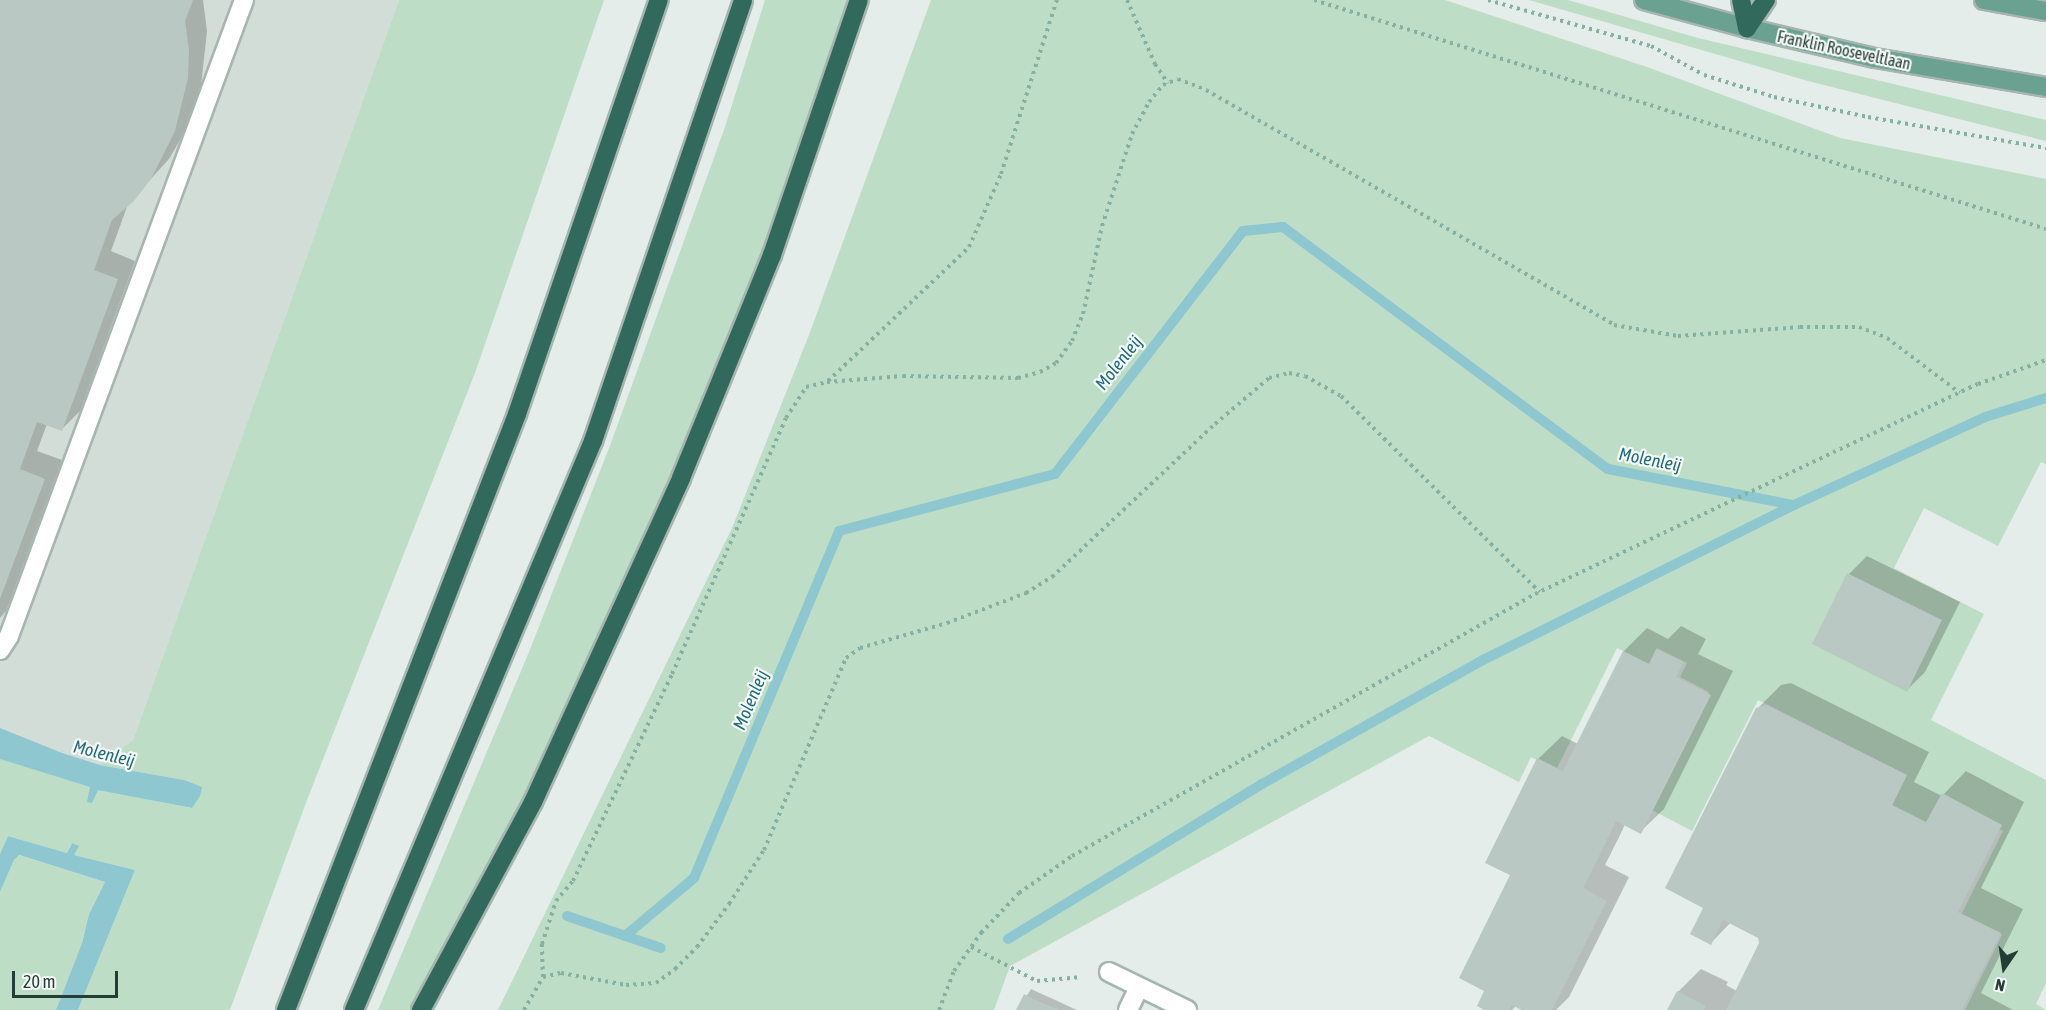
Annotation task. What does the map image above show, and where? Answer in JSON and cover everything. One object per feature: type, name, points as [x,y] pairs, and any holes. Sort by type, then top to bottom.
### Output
[{"type":"highway","points":[[286,1010],[517,414],[659,0]]},
{"type":"highway","points":[[354,1010],[593,441],[743,0]]},
{"type":"highway","points":[[421,1010],[532,802],[681,478],[772,255],[859,0]]},
{"type":"highway","points":[[1742,0],[1747,28]]},
{"type":"highway","points":[[1747,28],[1766,0]]},
{"type":"main road","name":"Franklin Rooseveltlaan","points":[[1644,0],[1747,28],[1875,58],[2046,87]]},
{"type":"main road","points":[[1984,0],[2046,11]]},
{"type":"street","points":[[0,650],[13,625],[244,0]]},
{"type":"street","points":[[1109,972],[1187,1010]]},
{"type":"street","points":[[1128,1010],[1139,987]]},
{"type":"path","points":[[827,382],[969,247],[1001,174],[1057,0]]},
{"type":"path","points":[[1127,0],[1155,64],[1168,82]]},
{"type":"path","points":[[1314,0],[2046,229]]},
{"type":"path","points":[[1488,0],[1652,46],[1704,75],[1774,97],[1868,117],[2046,148]]},
{"type":"path","points":[[524,1010],[543,977],[542,944],[556,902],[573,881],[667,683],[786,418],[806,387],[827,382],[903,375],[1018,378],[1040,372],[1056,363],[1071,341],[1083,314],[1102,226],[1132,134],[1149,102],[1168,82],[1178,79],[1206,90],[1614,325],[1678,336],[1800,327],[1859,327],[1887,338],[1960,393]]},
{"type":"path","points":[[939,1010],[954,971],[971,947],[1019,893],[1072,856],[1540,592],[1960,393],[2046,360]]},
{"type":"path","points":[[543,977],[561,972],[626,985],[656,983],[675,969],[697,947],[729,904],[764,850],[846,658],[860,648],[947,623],[1026,593],[1052,577],[1215,424],[1269,378],[1289,373],[1305,376],[1341,396],[1540,592]]},
{"type":"path","points":[[971,947],[1037,981],[1064,980],[1109,972]]},
{"type":"shaded area","points":[[0,0],[399,0],[133,740],[8,836],[0,854]]},
{"type":"green space","points":[[399,0],[604,0],[475,373],[307,800],[230,1010],[78,1010],[135,870],[74,855],[71,844],[67,853],[8,836],[0,854],[0,759],[91,787],[92,803],[97,789],[191,808],[184,780],[100,765],[133,740]]},
{"type":"green space","points":[[765,0],[853,0],[746,295],[664,497],[548,762],[413,1010],[378,1010],[529,652],[611,443],[725,127]]},
{"type":"green space","points":[[931,0],[1445,0],[1647,67],[1840,138],[2046,179],[2046,464],[2041,462],[1998,546],[1924,508],[1894,568],[1984,614],[1931,720],[2046,780],[2046,983],[2036,1004],[2046,1010],[1965,1010],[2002,935],[1961,915],[2003,831],[1942,800],[1928,827],[1891,808],[1907,775],[1758,700],[1692,831],[1650,809],[1709,692],[1680,677],[1687,663],[1657,648],[1649,664],[1617,648],[1556,770],[1531,757],[1519,782],[1429,736],[1010,966],[994,1010],[498,1010],[732,528],[809,335]]},
{"type":"green space","points":[[1529,0],[1568,0],[1698,38],[2046,120],[2046,141],[1808,81]]},
{"type":"green space","points":[[18,855],[105,882],[89,914],[82,943],[56,1010],[0,1010],[0,892]]},
{"type":"water","points":[[0,728],[62,753],[100,765],[184,780],[202,787],[200,796],[192,808],[98,790],[92,803],[87,802],[90,787],[0,759]]},
{"type":"water","points":[[8,836],[67,853],[72,843],[79,846],[74,855],[135,870],[78,1010],[56,1010],[82,943],[89,914],[105,882],[19,855],[14,860],[0,892],[0,854]]},
{"type":"building","points":[[0,0],[193,0],[185,21],[189,50],[188,78],[175,131],[151,179],[134,201],[112,220],[94,270],[118,279],[62,431],[37,422],[20,469],[45,479],[0,599]]},
{"type":"building","points":[[1847,573],[1942,620],[1907,692],[1812,644]]},
{"type":"building","points":[[1656,649],[1684,662],[1676,677],[1711,695],[1641,834],[1616,821],[1583,888],[1607,901],[1552,1010],[1521,1010],[1512,1005],[1509,1010],[1484,1010],[1477,1006],[1484,991],[1459,978],[1510,875],[1485,863],[1537,758],[1563,771],[1623,651],[1649,664]]},
{"type":"building","points":[[1767,705],[1907,775],[1892,805],[1926,822],[1942,793],[2002,825],[1958,912],[2001,933],[1962,1010],[1726,1010],[1759,943],[1758,938],[1723,920],[1711,945],[1690,934],[1703,908],[1665,888],[1756,708]]},
{"type":"building","points":[[1677,991],[1706,1006],[1704,1010],[1667,1010]]},
{"type":"building","points":[[1024,994],[1038,1001],[1059,1010],[1016,1010]]},
{"type":"waterway","name":"Molenleij","points":[[625,936],[694,878],[839,531],[1055,474],[1243,231],[1283,227],[1608,469],[1794,505]]},
{"type":"waterway","name":"Molenleij","points":[[1008,939],[1262,784],[1483,660],[1794,505],[1985,417],[2046,398]]},
{"type":"waterway","name":"Molenleij","points":[[567,916],[661,948]]}]
